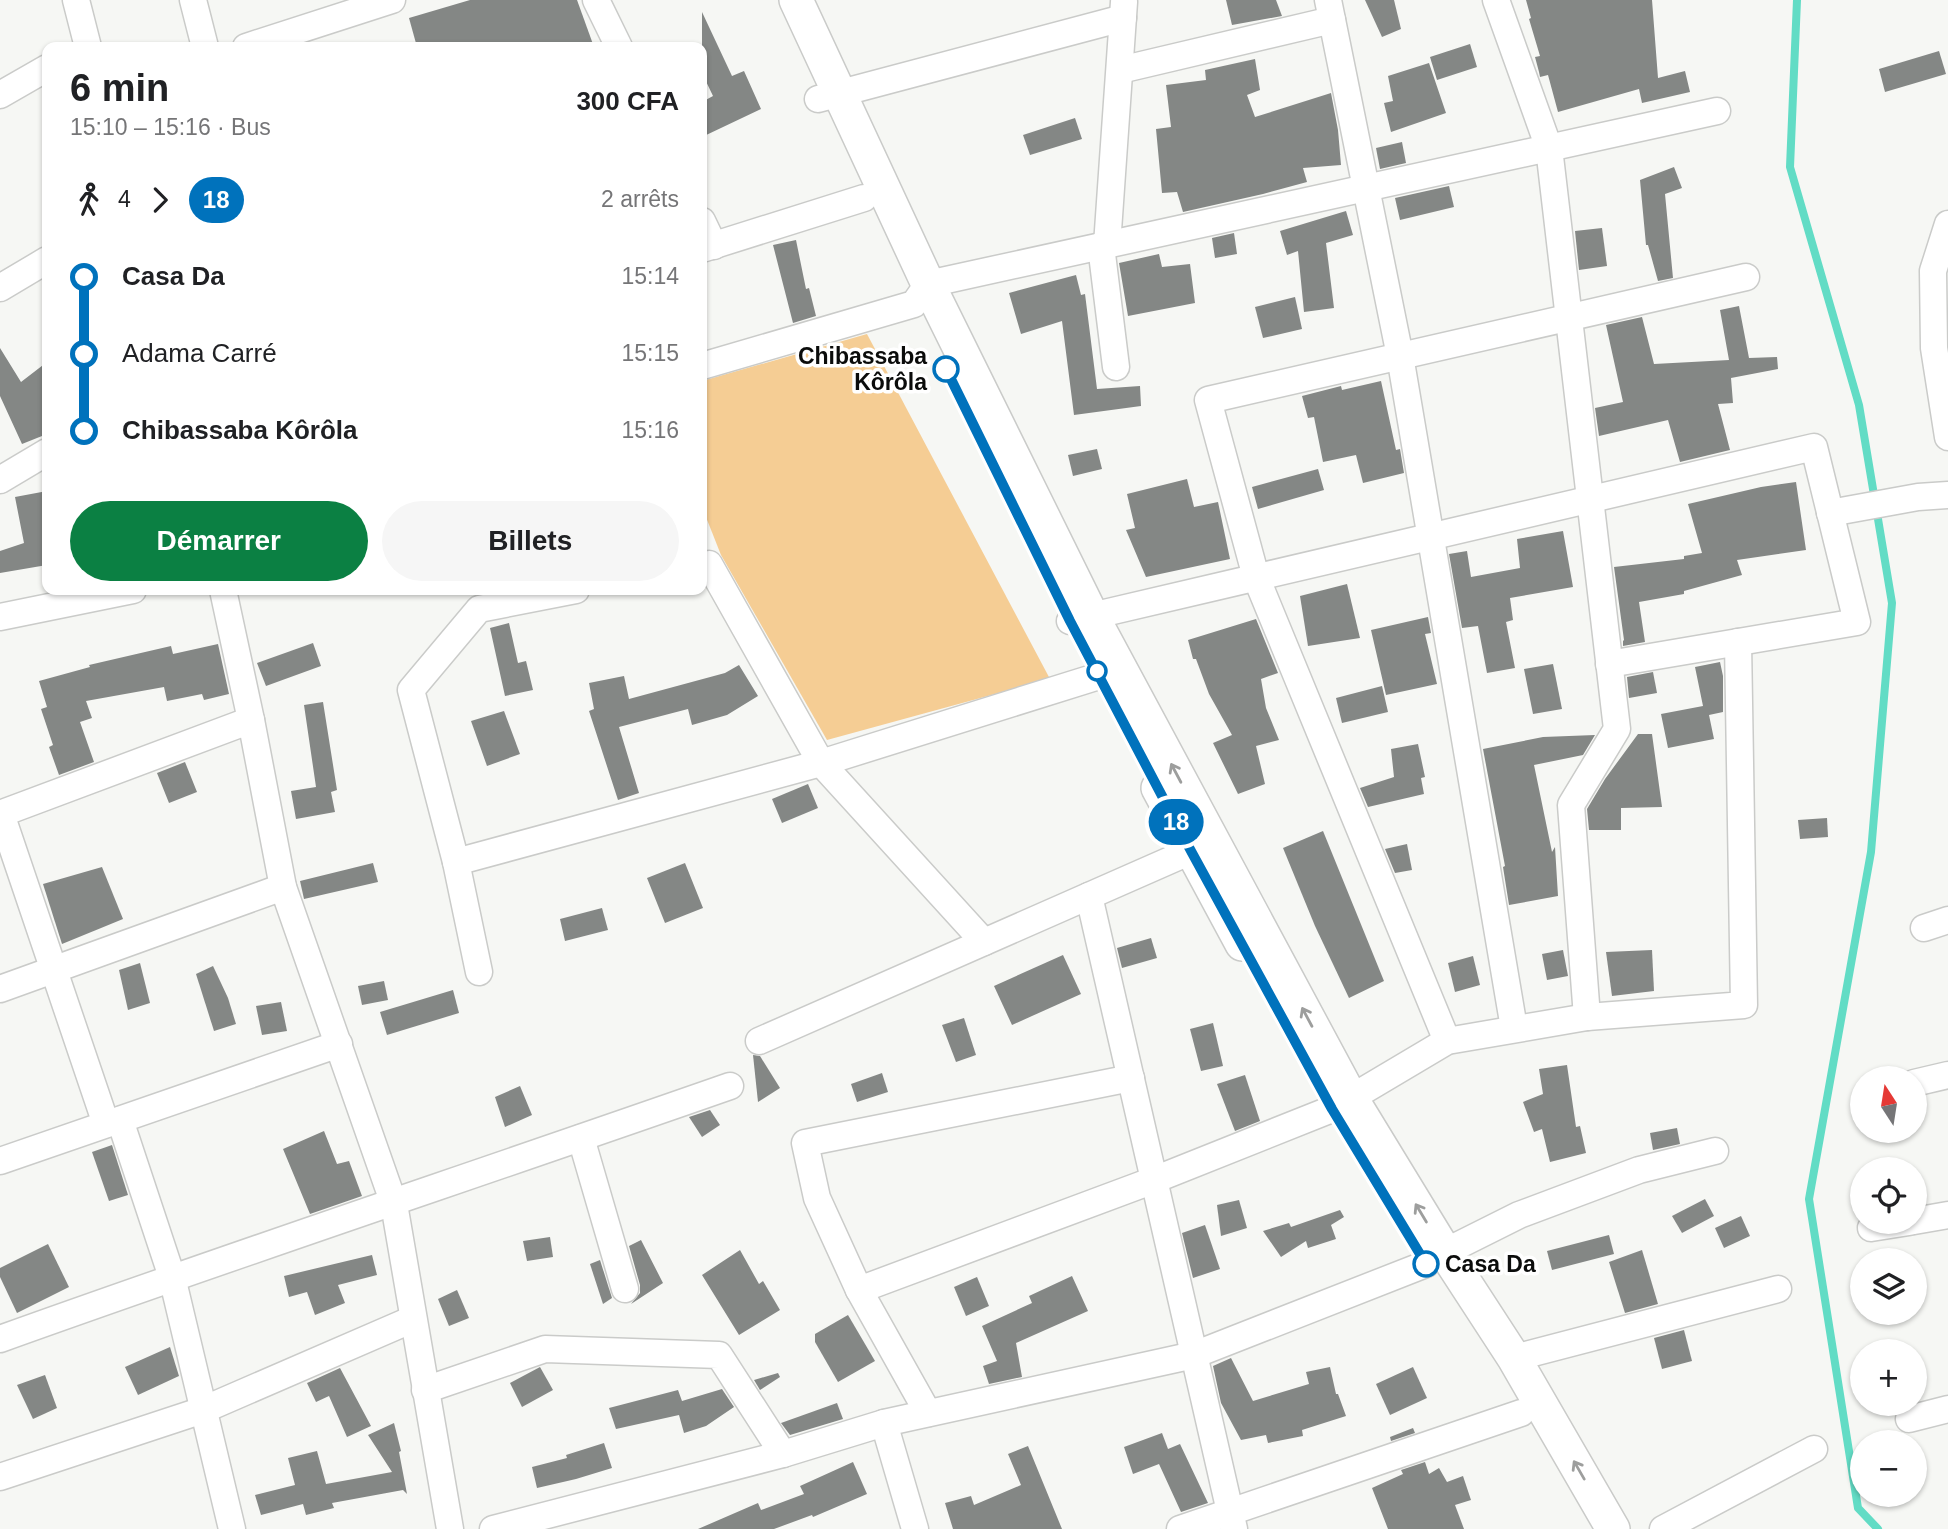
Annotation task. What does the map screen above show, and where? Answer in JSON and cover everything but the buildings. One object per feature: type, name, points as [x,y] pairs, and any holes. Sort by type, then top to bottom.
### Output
[{"type":"main road","points":[[772,0],[829,96],[921,294],[1081,618],[1341,1104]]},
{"type":"main road","points":[[796,0],[864,198],[921,294]]},
{"type":"main road","points":[[1081,618],[1100,676],[1191,851],[1435,1258],[1587,1529]]},
{"type":"main road","points":[[1435,1258],[1514,1358],[1613,1529]]},
{"type":"street","points":[[76,0],[86,42]]},
{"type":"street","points":[[193,0],[204,42]]},
{"type":"street","points":[[262,42],[392,0]]},
{"type":"street","points":[[596,0],[617,42]]},
{"type":"street","points":[[1496,0],[1549,148],[1617,729],[1571,805],[1587,1017]]},
{"type":"street","points":[[829,96],[1124,9],[1104,245],[1116,367]]},
{"type":"street","points":[[1120,70],[1330,10],[1400,356],[1514,1028]]},
{"type":"street","points":[[0,95],[42,71]]},
{"type":"street","points":[[707,364],[921,294],[1104,245],[1717,111]]},
{"type":"street","points":[[708,248],[864,198]]},
{"type":"street","points":[[1948,224],[1933,271],[1948,437]]},
{"type":"street","points":[[0,288],[42,263]]},
{"type":"street","points":[[1447,1041],[1256,577],[1208,401],[1746,276]]},
{"type":"street","points":[[1081,618],[1814,447],[1838,511],[1857,622],[1609,664]]},
{"type":"street","points":[[0,480],[42,455]]},
{"type":"street","points":[[1838,511],[1918,497],[1948,495]]},
{"type":"street","points":[[707,564],[821,764],[984,942]]},
{"type":"street","points":[[0,617],[108,595]]},
{"type":"street","points":[[224,595],[284,887],[394,1203],[450,1529]]},
{"type":"street","points":[[479,972],[456,862],[411,690],[475,599],[520,595]]},
{"type":"street","points":[[859,1290],[1154,1180],[1341,1104],[1447,1041],[1587,1017],[1744,1005],[1738,642]]},
{"type":"street","points":[[456,862],[821,764],[1100,676]]},
{"type":"street","points":[[232,1529],[172,1277],[54,970],[1,814],[251,720]]},
{"type":"street","points":[[759,1041],[1191,851]]},
{"type":"street","points":[[0,989],[284,887]]},
{"type":"street","points":[[1090,896],[1232,1520]]},
{"type":"street","points":[[0,1161],[339,1044]]},
{"type":"street","points":[[1927,1080],[1948,1075]]},
{"type":"street","points":[[928,1413],[859,1290],[817,1198],[805,1143],[1131,1078]]},
{"type":"street","points":[[0,1339],[172,1277],[730,1086]]},
{"type":"street","points":[[581,1138],[625,1289]]},
{"type":"street","points":[[493,1529],[783,1454],[884,1423],[1194,1354],[1435,1258],[1519,1215],[1639,1170],[1715,1151]]},
{"type":"street","points":[[1927,1218],[1948,1215]]},
{"type":"street","points":[[1514,1358],[1778,1289]]},
{"type":"street","points":[[0,1477],[203,1410],[414,1319]]},
{"type":"street","points":[[425,1390],[545,1349],[719,1355],[783,1454]]},
{"type":"street","points":[[1909,1419],[1948,1409]]},
{"type":"street","points":[[1180,1529],[1232,1520],[1521,1413]]},
{"type":"street","points":[[884,1423],[915,1529]]},
{"type":"street","points":[[1663,1529],[1814,1449]]},
{"type":"shaded area","points":[[867,334],[1050,679],[827,740],[721,555],[707,520],[707,380]]},
{"type":"waterway","points":[[1797,0],[1790,167],[1859,405],[1892,603],[1871,852],[1809,1199],[1858,1508],[1878,1529]]},
{"type":"bus line","name":"18","points":[[946,369],[1070,621],[1191,851],[1332,1109],[1426,1264]]},
{"type":"place","name":"Chibassaba Kôrôla","points":[[946,369]]},
{"type":"place","name":"Casa Da","points":[[1426,1264]]}]
